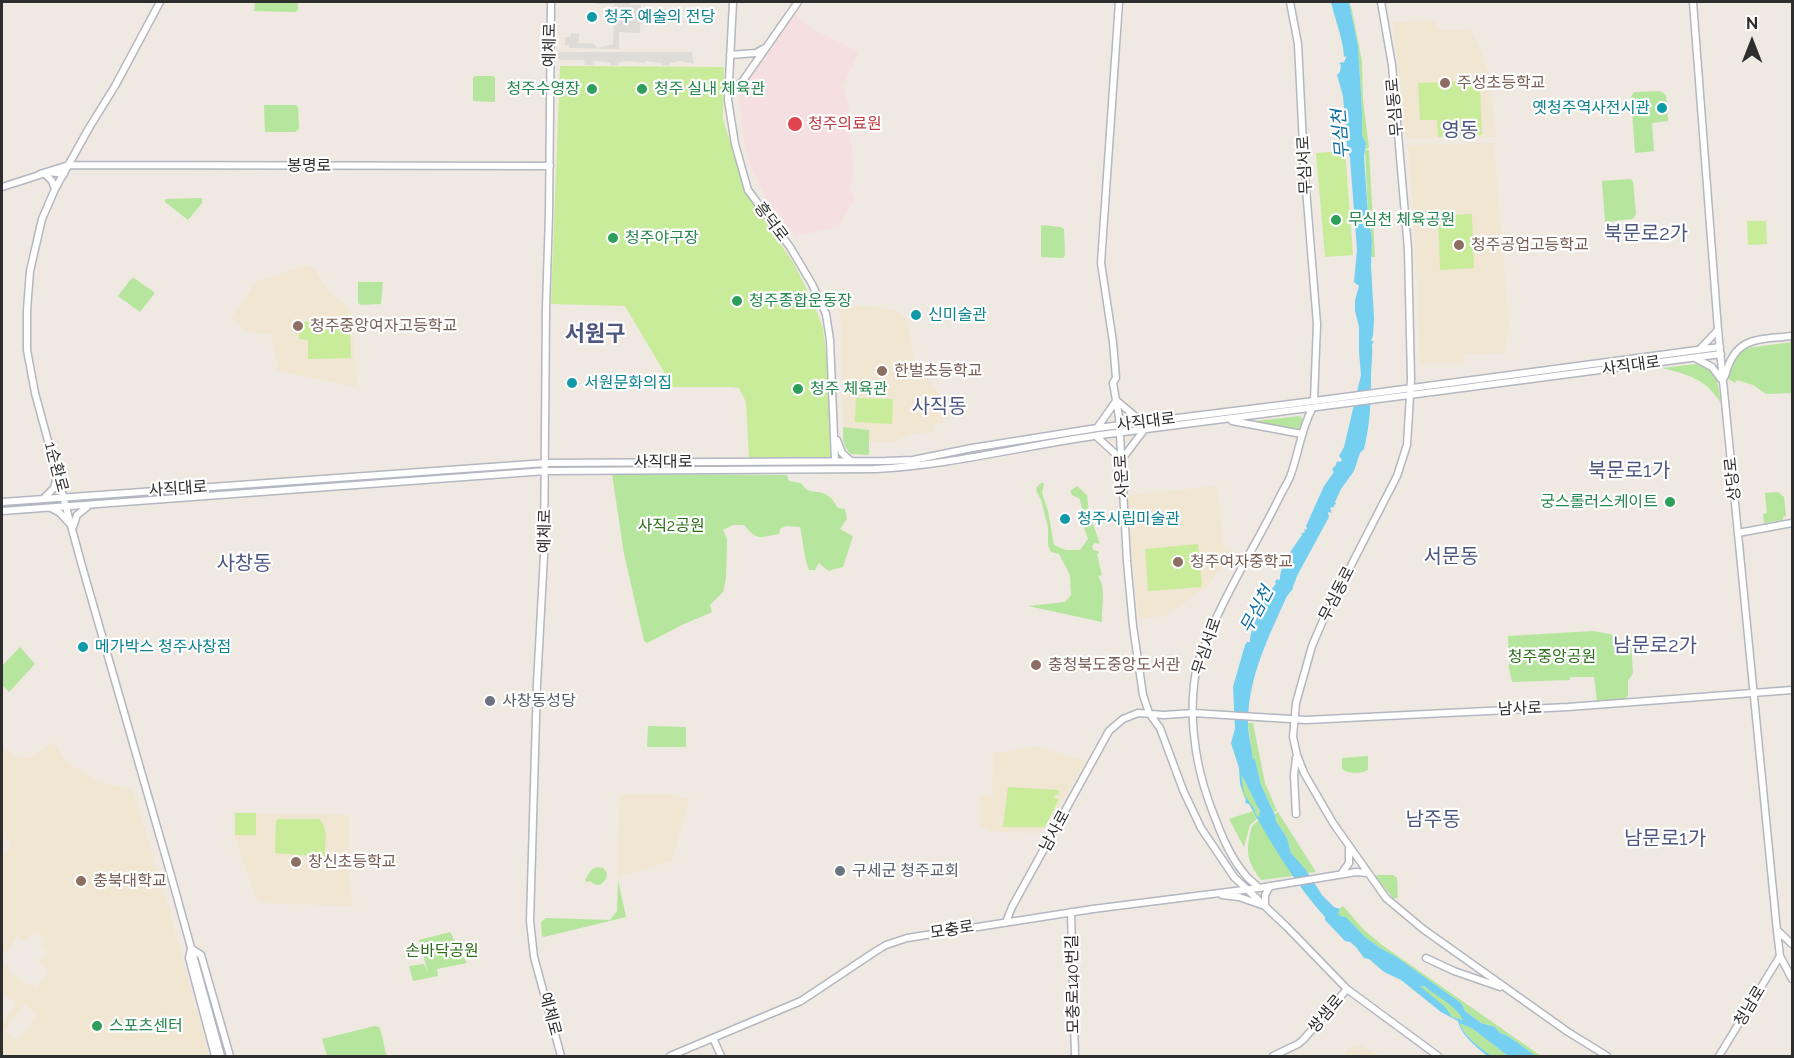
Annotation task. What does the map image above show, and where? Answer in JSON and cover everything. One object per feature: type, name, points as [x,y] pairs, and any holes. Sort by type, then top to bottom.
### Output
[{"type":"street","name":"1순환로","points":[[160,2],[115,86],[55,189],[42,219],[33,252],[28,289],[27,351],[35,393],[191,949]]},
{"type":"street","name":"예체로","points":[[551,2],[544,588],[537,684],[530,921],[534,957],[561,1056]]},
{"type":"street","name":"흥덕로","points":[[733,2],[729,90],[729,113],[732,127],[748,190],[790,247],[812,284],[826,314],[830,340],[835,461]]},
{"type":"street","points":[[729,90],[742,82],[798,2]]},
{"type":"street","name":"사운로","points":[[1119,2],[1101,263],[1113,342],[1116,378],[1113,383],[1120,433],[1133,626],[1143,695],[1149,713],[1160,728],[1183,790],[1201,828],[1234,877],[1246,889]]},
{"type":"street","name":"무심서로","points":[[1290,2],[1298,44],[1304,164],[1317,324],[1314,401]]},
{"type":"street","name":"무심동로","points":[[1381,2],[1392,65],[1408,249],[1411,392],[1407,445],[1397,476],[1320,627],[1304,671],[1296,703],[1293,737],[1304,773],[1332,823],[1386,898],[1423,929],[1606,1056]]},
{"type":"street","name":"상당로","points":[[1693,2],[1718,330],[1780,956]]},
{"type":"street","points":[[730,56],[756,53],[763,49]]},
{"type":"street","name":"봉명로","points":[[42,174],[69,165],[550,166]]},
{"type":"street","points":[[2,187],[42,174],[64,174]]},
{"type":"street","points":[[42,174],[53,183],[55,189]]},
{"type":"street","points":[[1699,351],[1718,330]]},
{"type":"street","points":[[1723,382],[1732,356],[1747,342],[1792,336]]},
{"type":"street","name":"사직대로","points":[[1411,392],[1699,351],[1720,350]]},
{"type":"street","name":"사직대로","points":[[2,502],[546,463],[913,460],[972,448],[1119,425],[1143,426],[1225,420],[1312,409],[1321,404],[1399,393],[1694,358],[1720,350]]},
{"type":"street","points":[[1694,358],[1703,361],[1715,370],[1723,382]]},
{"type":"street","points":[[1096,436],[1122,460],[1143,426],[1117,401],[1097,428]]},
{"type":"street","name":"사직대로","points":[[2,512],[546,471],[902,467],[1120,433],[1143,426],[1314,401],[1321,404]]},
{"type":"street","name":"무심서로","points":[[1260,888],[1244,873],[1232,856],[1214,815],[1200,773],[1193,713],[1196,674],[1216,616],[1291,475],[1306,420],[1312,409]]},
{"type":"street","points":[[1225,420],[1302,434]]},
{"type":"street","points":[[835,437],[842,453],[852,461]]},
{"type":"street","points":[[546,486],[551,478],[564,471]]},
{"type":"street","points":[[36,499],[47,496],[51,492],[58,474]]},
{"type":"street","points":[[50,508],[64,516],[72,527],[79,512],[90,505]]},
{"type":"street","points":[[1738,533],[1792,523]]},
{"type":"street","name":"남사로","points":[[1006,922],[1012,907],[1109,731],[1123,719],[1138,712],[1164,715],[1201,713],[1295,720],[1569,707],[1792,690]]},
{"type":"street","points":[[1296,814],[1294,775],[1297,755]]},
{"type":"street","points":[[1341,875],[1349,863],[1349,847]]},
{"type":"street","name":"모충로","points":[[670,1056],[801,1000],[876,951],[895,942],[919,935],[1071,912],[1367,873]]},
{"type":"street","points":[[1266,906],[1265,895],[1271,886]]},
{"type":"street","points":[[1246,889],[1266,906],[1347,989],[1438,1056]]},
{"type":"street","points":[[1213,894],[1239,897],[1266,906]]},
{"type":"street","name":"모충로140번길","points":[[1071,912],[1075,1056]]},
{"type":"street","points":[[1777,931],[1792,944]]},
{"type":"street","points":[[191,949],[189,958],[214,1056]]},
{"type":"street","points":[[191,949],[221,1056]]},
{"type":"street","points":[[191,949],[201,955],[230,1056]]},
{"type":"street","points":[[1780,956],[1792,979]]},
{"type":"street","name":"청남로","points":[[1719,1056],[1780,956]]},
{"type":"street","points":[[1426,958],[1454,971],[1509,990]]},
{"type":"street","points":[[1772,969],[1787,969]]},
{"type":"street","name":"쌍샘로","points":[[1273,1056],[1301,1041],[1347,989]]},
{"type":"street","points":[[713,1038],[721,1056]]},
{"type":"shaded area","points":[[596,2],[630,2],[630,5],[641,5],[640,33],[619,32],[619,49],[569,48],[569,45],[565,45],[565,37],[571,37],[571,33],[579,34],[579,43],[594,44],[597,48],[613,44],[614,4],[596,4]]},
{"type":"shaded area","name":"청주의료원","points":[[792,12],[814,30],[858,51],[843,86],[850,109],[848,130],[852,146],[853,179],[850,187],[855,199],[841,221],[840,227],[795,236],[770,205],[751,167],[745,145],[739,103],[746,77]]},
{"type":"shaded area","name":"주성초등학교","points":[[1433,20],[1440,31],[1470,29],[1489,73],[1496,137],[1406,139],[1393,22]]},
{"type":"shaded area","points":[[560,52],[692,52],[694,64],[679,61],[670,63],[670,65],[662,65],[662,63],[645,61],[645,63],[626,61],[618,65],[610,65],[610,63],[597,61],[593,65],[585,65],[584,60],[556,58],[556,54]]},
{"type":"shaded area","name":"청주공업고등학교","points":[[1494,143],[1509,326],[1505,353],[1464,354],[1465,363],[1420,363],[1415,237],[1408,145]]},
{"type":"shaded area","name":"청주중앙여자고등학교","points":[[309,265],[331,294],[346,305],[353,315],[357,387],[278,371],[271,334],[250,333],[231,318],[257,281]]},
{"type":"shaded area","name":"한벌초등학교","points":[[844,305],[878,307],[896,311],[907,320],[914,358],[944,400],[946,407],[940,414],[944,422],[934,425],[933,433],[913,433],[894,442],[869,441],[869,430],[843,427],[841,325],[836,307]]},
{"type":"shaded area","name":"청주여자중학교","points":[[1217,486],[1224,549],[1235,550],[1208,585],[1194,596],[1164,616],[1139,618],[1130,545],[1128,495]]},
{"type":"shaded area","name":"충북대학교","points":[[53,742],[65,761],[87,775],[100,782],[133,790],[209,1056],[2,1056],[2,1023],[16,1004],[2,993],[2,962],[2,857],[11,844],[2,837],[2,746],[12,755],[29,758]],"holes":[[[34,931],[46,940],[42,947],[47,951],[39,962],[47,968],[48,972],[37,988],[8,971],[10,967],[2,962],[3,956],[17,936],[26,942]],[[24,1004],[37,1014],[18,1041],[5,1031]]]},
{"type":"shaded area","points":[[1037,746],[1085,761],[1049,825],[1038,833],[988,831],[987,828],[980,827],[981,795],[992,795],[994,753]]},
{"type":"shaded area","points":[[620,794],[671,794],[689,799],[672,861],[617,877]]},
{"type":"shaded area","name":"창신초등학교","points":[[234,813],[349,815],[349,880],[352,906],[261,903],[256,898],[235,838]]},
{"type":"shaded area","points":[[1360,1045],[1380,1056],[1344,1056],[1348,1049]]},
{"type":"green space","points":[[255,2],[298,2],[298,10],[295,12],[254,11]]},
{"type":"green space","points":[[1350,5],[1362,61],[1363,100],[1369,148],[1365,149],[1366,143],[1362,137],[1358,46]]},
{"type":"green space","name":"청주종합운동장","points":[[560,66],[724,67],[723,119],[746,193],[794,264],[823,328],[827,363],[831,458],[749,459],[746,402],[739,388],[673,387],[625,306],[551,304]]},
{"type":"green space","points":[[475,76],[495,78],[495,102],[473,101],[473,78]]},
{"type":"green space","points":[[1471,81],[1471,87],[1480,87],[1482,135],[1438,137],[1437,120],[1420,120],[1418,83]]},
{"type":"green space","points":[[1660,91],[1666,95],[1668,121],[1652,123],[1654,151],[1635,153],[1631,97],[1634,92]]},
{"type":"green space","points":[[264,105],[295,105],[298,107],[299,129],[295,132],[265,132]]},
{"type":"green space","points":[[1365,150],[1369,150],[1375,257],[1371,257],[1372,239],[1368,215]]},
{"type":"green space","name":"무심천 체육공원","points":[[1345,151],[1353,255],[1325,257],[1316,153]]},
{"type":"green space","points":[[1630,179],[1633,181],[1636,214],[1633,219],[1605,222],[1602,181]]},
{"type":"green space","points":[[202,198],[202,203],[188,220],[165,202],[165,199]]},
{"type":"green space","points":[[1472,214],[1474,268],[1440,270],[1438,215]]},
{"type":"green space","points":[[1747,221],[1766,221],[1767,244],[1748,245]]},
{"type":"green space","points":[[1041,225],[1064,229],[1065,255],[1063,258],[1041,257]]},
{"type":"green space","points":[[134,278],[154,292],[140,312],[118,296]]},
{"type":"green space","points":[[358,282],[383,282],[381,304],[361,305],[358,303]]},
{"type":"green space","points":[[345,321],[350,325],[351,358],[308,359],[308,340],[299,339],[299,326],[303,326],[304,322]]},
{"type":"green space","points":[[1792,342],[1792,393],[1766,394],[1753,385],[1737,380],[1735,383],[1727,378],[1728,368],[1740,349]]},
{"type":"green space","points":[[1696,364],[1706,367],[1716,375],[1721,403],[1703,383],[1681,373],[1662,368]]},
{"type":"green space","points":[[856,398],[893,399],[892,424],[855,422]]},
{"type":"green space","points":[[1300,416],[1303,420],[1299,431],[1246,422]]},
{"type":"green space","points":[[843,427],[869,430],[869,455],[851,454],[848,451],[844,442]]},
{"type":"green space","name":"사직2공원","points":[[612,474],[787,475],[789,481],[801,483],[808,490],[824,493],[838,508],[845,509],[847,519],[840,529],[853,536],[843,567],[828,571],[819,563],[815,570],[809,570],[800,527],[786,526],[780,529],[779,534],[760,537],[744,525],[733,525],[723,530],[727,539],[726,579],[723,592],[710,605],[712,612],[647,643],[644,641],[624,554]]},
{"type":"green space","points":[[1042,482],[1044,484],[1042,493],[1054,545],[1066,550],[1080,550],[1088,539],[1082,522],[1080,499],[1072,495],[1070,491],[1077,486],[1087,495],[1089,513],[1100,544],[1095,543],[1092,546],[1093,550],[1099,553],[1097,554],[1102,575],[1098,576],[1103,592],[1102,622],[1028,606],[1065,602],[1071,595],[1070,575],[1059,554],[1051,552],[1048,545],[1048,527],[1036,490]]},
{"type":"green space","points":[[1778,492],[1784,497],[1786,516],[1783,520],[1764,523],[1763,514],[1767,513],[1765,493]]},
{"type":"green space","points":[[1198,544],[1202,587],[1148,591],[1145,549]]},
{"type":"green space","name":"청주중앙공원","points":[[1594,631],[1614,635],[1615,642],[1631,642],[1633,673],[1628,681],[1628,696],[1624,700],[1597,702],[1594,677],[1512,682],[1508,636]]},
{"type":"green space","points":[[20,647],[35,664],[9,692],[2,685],[2,666]]},
{"type":"green space","points":[[1248,723],[1253,723],[1265,783],[1277,811],[1274,812],[1261,785],[1255,760],[1253,760]]},
{"type":"green space","points":[[648,726],[686,727],[686,747],[647,747]]},
{"type":"green space","points":[[1368,756],[1368,770],[1355,773],[1342,769],[1342,758]]},
{"type":"green space","points":[[1248,761],[1257,793],[1255,794],[1251,789],[1261,815],[1259,817],[1256,815],[1258,818],[1250,825],[1244,847],[1229,819],[1253,811],[1255,815],[1242,788],[1241,774],[1249,786],[1243,769]]},
{"type":"green space","points":[[1008,787],[1059,790],[1059,794],[1054,796],[1059,799],[1045,827],[1003,827]]},
{"type":"green space","points":[[1278,812],[1316,872],[1307,873],[1291,853],[1287,838],[1276,821],[1275,814]]},
{"type":"green space","points":[[235,813],[256,813],[256,835],[235,835]]},
{"type":"green space","points":[[278,819],[319,819],[325,831],[325,857],[275,853],[276,821]]},
{"type":"green space","points":[[1259,820],[1293,876],[1261,880],[1256,873],[1248,854],[1248,848],[1252,826]]},
{"type":"green space","points":[[597,867],[603,868],[607,873],[606,879],[600,885],[585,880],[591,870]]},
{"type":"green space","points":[[1377,875],[1393,875],[1397,878],[1398,898],[1393,898],[1376,877]]},
{"type":"green space","points":[[618,880],[626,917],[542,936],[541,922],[546,918],[610,920],[617,911]]},
{"type":"green space","points":[[1343,906],[1364,930],[1382,945],[1541,1056],[1529,1053],[1495,1027],[1481,1023],[1465,1011],[1461,1003],[1365,937],[1346,917],[1337,913]]},
{"type":"green space","name":"손바닥공원","points":[[450,932],[467,963],[437,969],[438,976],[413,981],[409,966],[424,964],[428,972],[419,940]]},
{"type":"green space","points":[[1421,985],[1451,1005],[1464,1020],[1452,1017],[1420,987]]},
{"type":"green space","points":[[1459,1022],[1473,1029],[1508,1056],[1493,1056],[1484,1051],[1468,1036]]},
{"type":"green space","points":[[375,1026],[381,1031],[387,1056],[327,1056],[322,1039]]},
{"type":"water","points":[[1331,2],[1349,2],[1358,46],[1362,136],[1366,143],[1364,157],[1372,239],[1374,318],[1371,340],[1374,342],[1372,344],[1369,422],[1364,449],[1360,453],[1354,471],[1341,489],[1336,504],[1330,508],[1332,513],[1328,513],[1329,517],[1287,596],[1261,657],[1249,706],[1248,728],[1253,760],[1255,759],[1261,785],[1276,821],[1287,838],[1291,853],[1306,870],[1322,895],[1334,907],[1340,909],[1338,913],[1340,916],[1346,917],[1365,937],[1461,1003],[1465,1011],[1481,1023],[1495,1027],[1500,1033],[1536,1056],[1508,1056],[1473,1029],[1460,1023],[1468,1037],[1492,1056],[1488,1056],[1466,1036],[1458,1021],[1441,1012],[1401,980],[1384,972],[1369,959],[1364,958],[1356,947],[1345,941],[1325,920],[1275,848],[1249,804],[1245,803],[1239,768],[1231,743],[1235,729],[1233,687],[1245,645],[1250,642],[1259,612],[1276,584],[1275,582],[1280,579],[1285,562],[1301,534],[1305,532],[1304,529],[1307,528],[1324,486],[1334,472],[1332,469],[1337,461],[1342,460],[1339,456],[1344,447],[1361,375],[1359,327],[1355,311],[1359,286],[1354,282],[1357,250],[1350,158],[1343,96],[1337,75],[1340,72],[1339,63],[1344,62],[1346,56],[1344,57],[1341,36]],"holes":[[[1241,775],[1260,811],[1259,817],[1244,794]],[[1420,986],[1424,986],[1451,1006],[1463,1020],[1452,1017],[1445,1007]]]},
{"type":"place","name":"청주 예술의 전당","points":[[592,17]]},
{"type":"place","name":"주성초등학교","points":[[1445,83]]},
{"type":"place","name":"청주수영장","points":[[592,89]]},
{"type":"place","name":"청주 실내 체육관","points":[[642,89]]},
{"type":"place","name":"옛청주역사전시관","points":[[1662,108]]},
{"type":"place","name":"청주의료원","points":[[795,124]]},
{"type":"place","name":"무심천 체육공원","points":[[1336,220]]},
{"type":"place","name":"청주야구장","points":[[613,238]]},
{"type":"place","name":"청주공업고등학교","points":[[1459,245]]},
{"type":"place","name":"청주종합운동장","points":[[737,301]]},
{"type":"place","name":"신미술관","points":[[916,315]]},
{"type":"place","name":"청주중앙여자고등학교","points":[[298,326]]},
{"type":"place","name":"한벌초등학교","points":[[882,371]]},
{"type":"place","name":"서원문화의집","points":[[572,383]]},
{"type":"place","name":"청주 체육관","points":[[798,389]]},
{"type":"place","name":"궁스롤러스케이트","points":[[1670,502]]},
{"type":"place","name":"청주시립미술관","points":[[1065,519]]},
{"type":"place","name":"청주여자중학교","points":[[1178,562]]},
{"type":"place","name":"메가박스 청주사창점","points":[[83,647]]},
{"type":"place","name":"충청북도중앙도서관","points":[[1036,665]]},
{"type":"place","name":"사창동성당","points":[[490,701]]},
{"type":"place","name":"창신초등학교","points":[[296,862]]},
{"type":"place","name":"구세군 청주교회","points":[[840,871]]},
{"type":"place","name":"충북대학교","points":[[81,881]]},
{"type":"place","name":"스포츠센터","points":[[97,1026]]},
{"type":"district","name":"영동","points":[[1460,131]]},
{"type":"district","name":"북문로2가","points":[[1646,234]]},
{"type":"district","name":"서원구","points":[[595,334]]},
{"type":"district","name":"사직동","points":[[939,407]]},
{"type":"district","name":"북문로1가","points":[[1629,471]]},
{"type":"district","name":"서문동","points":[[1451,557]]},
{"type":"district","name":"사창동","points":[[244,564]]},
{"type":"district","name":"남문로2가","points":[[1655,646]]},
{"type":"district","name":"남주동","points":[[1433,820]]},
{"type":"district","name":"남문로1가","points":[[1665,839]]},
{"type":"water label","name":"무심천","points":[[1341,134]]},
{"type":"water label","name":"무심천","points":[[1257,610]]}]
